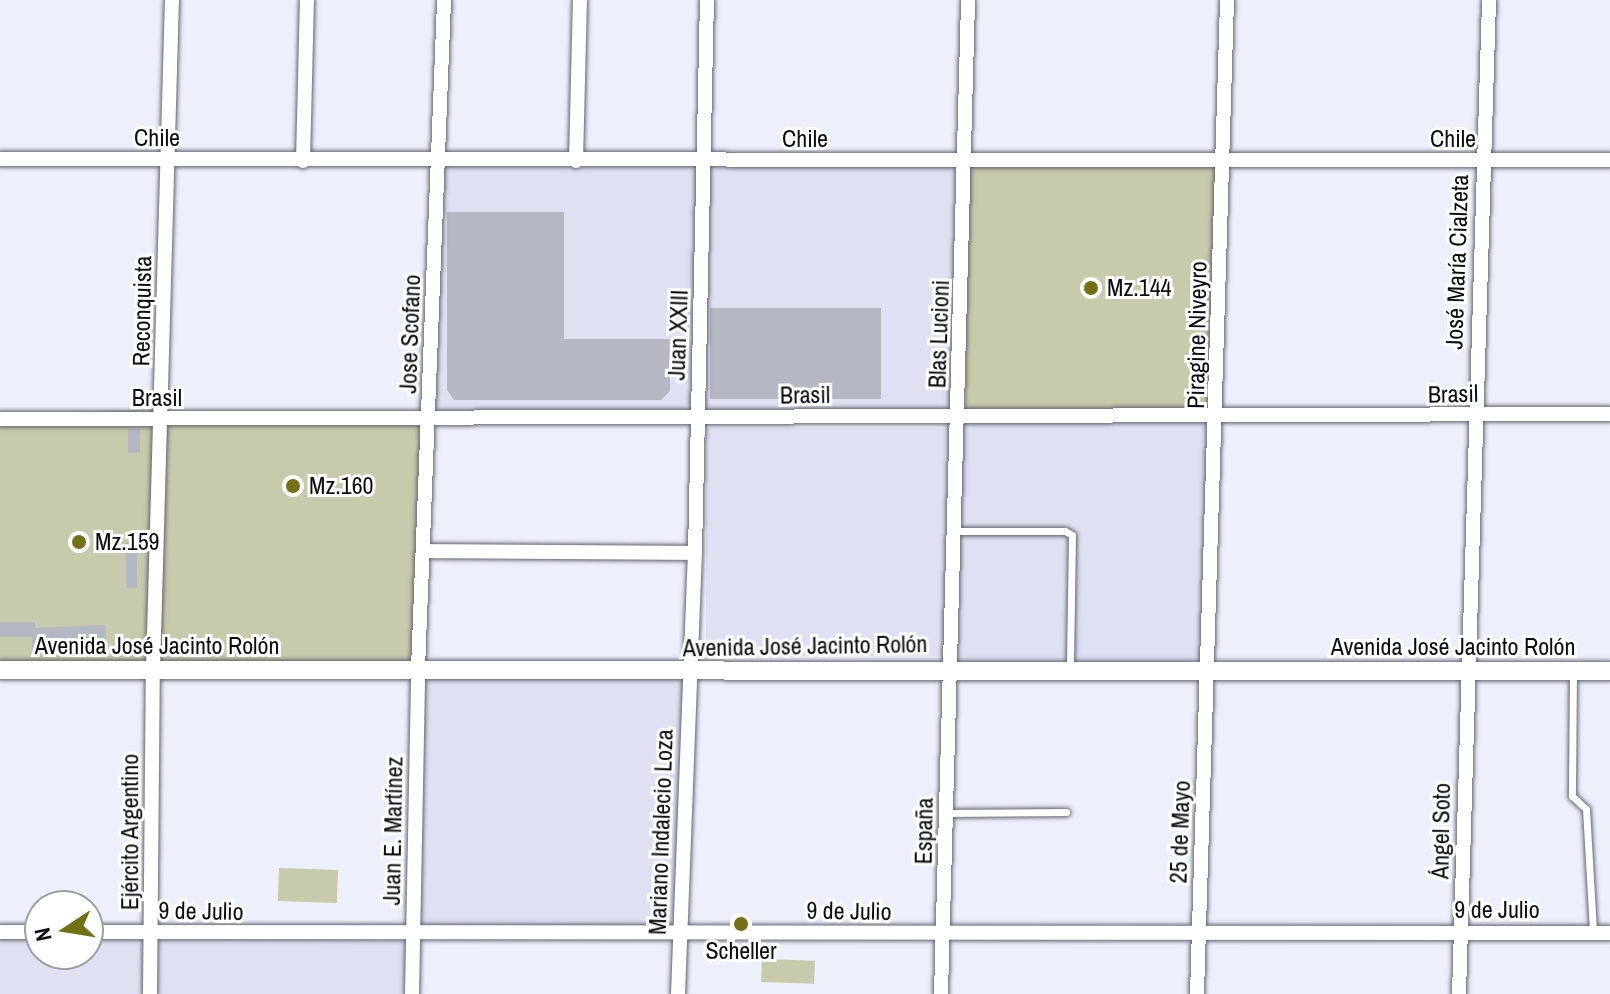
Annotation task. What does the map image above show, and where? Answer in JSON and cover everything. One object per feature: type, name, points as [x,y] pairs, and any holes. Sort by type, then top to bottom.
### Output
[{"type":"street","name":"Reconquista","points":[[153,670],[163,420],[172,0]]},
{"type":"street","points":[[303,161],[307,0]]},
{"type":"street","name":"Jose Scofano","points":[[418,669],[444,0]]},
{"type":"street","points":[[576,161],[580,0]]},
{"type":"street","name":"Juan XXIII","points":[[689,672],[695,553],[707,0]]},
{"type":"street","name":"Blas Lucioni","points":[[946,669],[955,531],[968,0]]},
{"type":"street","name":"Piragine Niveyro","points":[[1206,671],[1217,418],[1227,0]]},
{"type":"street","name":"José María Cialzeta","points":[[1466,669],[1489,0]]},
{"type":"street","name":"Chile","points":[[0,159],[705,162],[1610,160]]},
{"type":"street","name":"Brasil","points":[[0,419],[958,415],[1217,418],[1610,414]]},
{"type":"street","points":[[423,551],[695,553]]},
{"type":"street","name":"Juan E. Martínez","points":[[412,994],[418,669]]},
{"type":"street","name":"España","points":[[941,994],[947,813],[946,669]]},
{"type":"street","name":"Ángel Soto","points":[[1459,994],[1466,669]]},
{"type":"street","name":"Avenida José Jacinto Rolón","points":[[0,670],[1610,671]]},
{"type":"street","name":"Ejército Argentino","points":[[150,994],[153,670]]},
{"type":"street","name":"25 de Mayo","points":[[1197,994],[1206,671]]},
{"type":"street","name":"Mariano Indalecio Loza","points":[[678,994],[689,672]]},
{"type":"street","name":"9 de Julio","points":[[104,932],[414,935],[679,929],[943,934],[1610,933]]},
{"type":"street","points":[[0,932],[24,932]]},
{"type":"lane","points":[[955,531],[1065,531],[1072,535],[1070,670]]},
{"type":"lane","points":[[1573,671],[1572,796],[1586,809],[1593,932]]},
{"type":"lane","points":[[947,813],[1066,812]]},
{"type":"shaded area","points":[[438,161],[966,161],[1217,418],[1206,671],[946,669],[958,416],[429,419]]},
{"type":"shaded area","points":[[706,428],[951,428],[951,656],[706,656]]},
{"type":"shaded area","points":[[418,669],[689,672],[679,929],[414,935]]},
{"type":"shaded area","points":[[0,932],[24,932],[24,970],[104,970],[104,932],[414,935],[412,994],[0,994]]},
{"type":"green space","name":"Mz.144","points":[[966,161],[1223,161],[1223,415],[966,415]]},
{"type":"green space","name":"Mz.160","points":[[163,409],[162,420],[429,419],[418,669],[0,670],[0,414]]},
{"type":"green space","points":[[279,868],[338,870],[337,903],[278,901]]},
{"type":"green space","points":[[762,959],[815,961],[814,984],[761,982]]},
{"type":"building","points":[[447,212],[564,212],[564,339],[670,339],[670,391],[661,400],[454,400],[447,390]]},
{"type":"building","points":[[710,308],[881,308],[881,399],[710,399]]},
{"type":"building","points":[[128,429],[140,429],[140,453],[128,453]]},
{"type":"building","points":[[126,542],[137,542],[137,588],[126,588]]},
{"type":"building","points":[[0,622],[35,622],[35,628],[105,625],[107,649],[32,652],[32,637],[0,637]]},
{"type":"place","name":"Mz.144","points":[[1091,288]]},
{"type":"place","name":"Mz.160","points":[[293,486]]},
{"type":"place","name":"Mz.159","points":[[79,542]]},
{"type":"place","name":"Scheller","points":[[741,924]]}]
